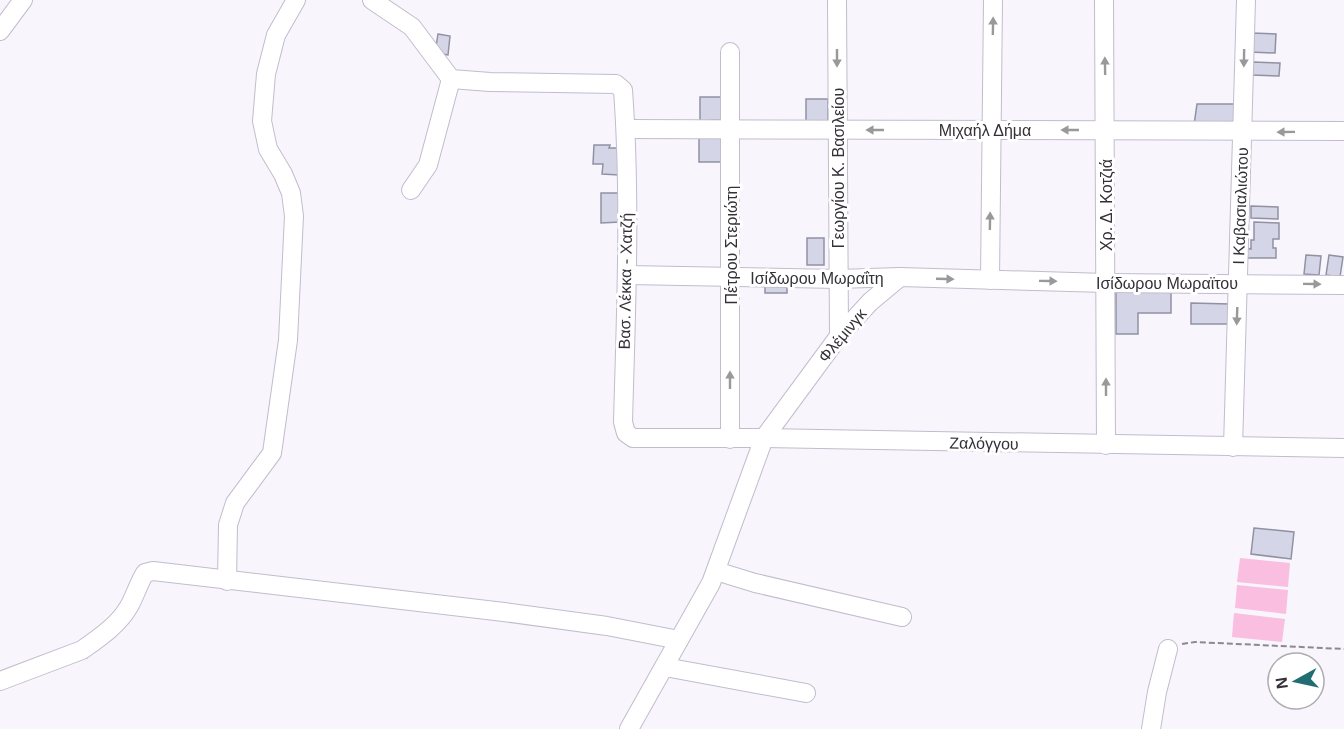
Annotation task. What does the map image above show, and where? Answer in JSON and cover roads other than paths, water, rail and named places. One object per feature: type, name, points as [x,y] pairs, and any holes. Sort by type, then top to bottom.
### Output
[{"type":"street","points":[[0,31],[23,0]]},
{"type":"street","points":[[228,580],[228,525],[235,503],[272,453],[288,340],[294,216],[291,193],[268,149],[262,121],[266,74],[276,35],[296,0]]},
{"type":"street","points":[[372,0],[412,27],[451,79],[428,165],[411,190]]},
{"type":"street","name":"Γεωργίου Κ. Βασιλείου","points":[[837,0],[839,336]]},
{"type":"street","points":[[900,278],[990,280],[993,0]]},
{"type":"street","name":"Χρ. Δ. Κοτζιά","points":[[1104,0],[1106,445]]},
{"type":"street","name":"Ι Καβασιαλιώτου","points":[[1233,447],[1246,0]]},
{"type":"street","name":"Πέτρου Στεριώτη","points":[[730,52],[730,439]]},
{"type":"street","name":"Βασ. Λέκκα - Χατζή","points":[[451,79],[490,82],[616,84],[623,90],[626,129],[627,275],[623,422],[626,433]]},
{"type":"street","name":"Μιχαήλ Δήμα","points":[[626,129],[1344,131]]},
{"type":"street","name":"Ισίδωρου Μωραΐτη","points":[[627,275],[900,278]]},
{"type":"street","name":"Φλέμινγκ","points":[[629,729],[716,571],[764,438],[839,336],[870,302],[900,278]]},
{"type":"street","name":"Ισίδωρου Μωραϊτου","points":[[990,280],[1344,285]]},
{"type":"street","name":"Ζαλόγγου","points":[[626,433],[633,438],[764,438],[1344,448]]},
{"type":"street","points":[[0,681],[63,658],[92,643],[116,622],[128,607],[145,573],[153,571],[504,612],[607,626],[679,640]]},
{"type":"street","points":[[716,571],[755,583],[902,617]]},
{"type":"street","points":[[1151,729],[1157,692],[1168,649]]},
{"type":"street","points":[[665,667],[806,693]]}]
